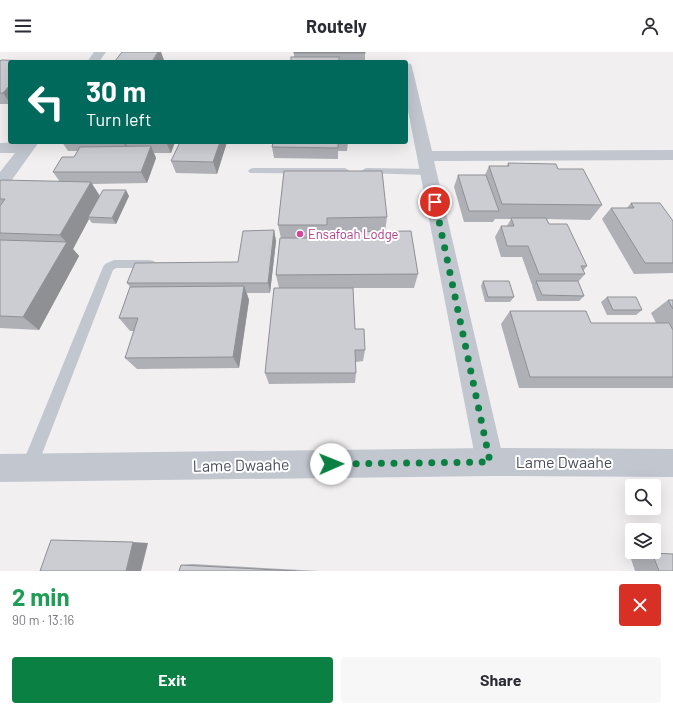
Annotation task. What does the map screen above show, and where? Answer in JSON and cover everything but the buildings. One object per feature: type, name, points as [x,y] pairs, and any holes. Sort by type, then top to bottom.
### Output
[{"type":"street","points":[[408,76],[490,462]]},
{"type":"street","points":[[0,148],[29,145]]},
{"type":"street","points":[[0,184],[29,145]]},
{"type":"street","points":[[427,164],[673,155]]},
{"type":"street","name":"Lame Dwaahe","points":[[0,468],[490,462],[673,463]]},
{"type":"lane","points":[[253,171],[427,164]]},
{"type":"lane","points":[[29,467],[109,268],[114,264],[160,264]]},
{"type":"place","name":"Ensafoah Lodge","points":[[300,234]]},
{"type":"route","points":[[331,464],[490,462],[435,202]]}]
